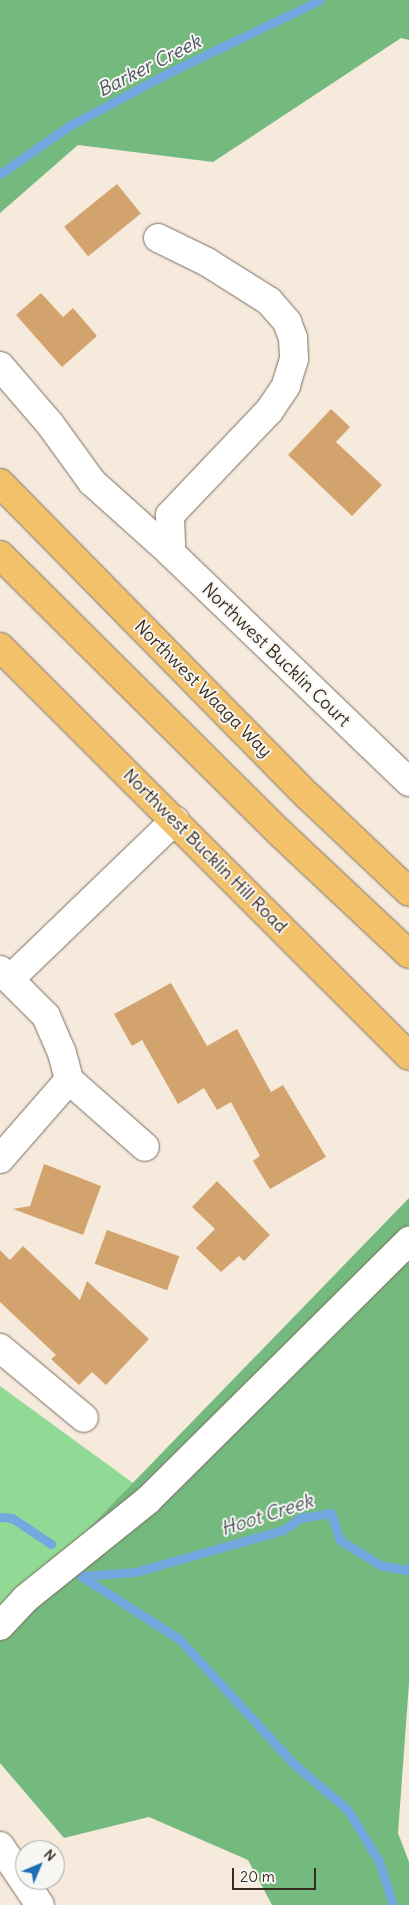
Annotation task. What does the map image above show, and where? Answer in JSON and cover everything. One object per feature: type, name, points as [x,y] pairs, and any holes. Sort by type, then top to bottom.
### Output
[{"type":"main road","name":"Northwest Waaga Way","points":[[0,483],[308,796],[409,892]]},
{"type":"main road","points":[[0,555],[279,832],[409,954]]},
{"type":"main road","name":"Northwest Bucklin Hill Road","points":[[0,647],[409,1056]]},
{"type":"street","points":[[158,238],[207,262],[269,301],[288,322],[294,352],[286,386],[269,411],[170,515],[171,554]]},
{"type":"street","name":"Northwest Bucklin Court","points":[[0,366],[50,424],[92,482],[171,554],[409,782]]},
{"type":"street","points":[[145,1147],[69,1080],[62,1053],[46,1016],[5,974],[175,820]]},
{"type":"street","points":[[0,1159],[69,1080]]},
{"type":"street","points":[[0,1626],[25,1600],[148,1500],[409,1241]]},
{"type":"street","points":[[0,1348],[84,1418]]},
{"type":"street","points":[[0,1846],[40,1905]]},
{"type":"green space","points":[[0,0],[409,0],[409,40],[401,38],[213,162],[78,145],[0,213]]},
{"type":"green space","points":[[409,1198],[409,1683],[398,1833],[409,1862],[409,1905],[272,1905],[248,1860],[149,1817],[64,1838],[0,1763],[0,1620]]},
{"type":"green space","points":[[0,1386],[133,1483],[0,1620]]},
{"type":"building","points":[[117,184],[141,214],[88,256],[64,227]]},
{"type":"building","points":[[41,293],[63,317],[73,308],[97,336],[62,367],[16,315]]},
{"type":"building","points":[[331,409],[350,427],[336,442],[382,485],[352,516],[288,455]]},
{"type":"building","points":[[171,983],[207,1046],[237,1029],[271,1092],[283,1085],[326,1157],[270,1189],[253,1161],[260,1156],[231,1102],[217,1110],[204,1088],[178,1104],[142,1040],[132,1046],[114,1014]]},
{"type":"building","points":[[44,1164],[101,1186],[83,1235],[13,1209],[30,1206]]},
{"type":"building","points":[[217,1181],[270,1235],[244,1261],[239,1256],[221,1272],[196,1248],[215,1229],[192,1207]]},
{"type":"building","points":[[107,1230],[179,1256],[167,1290],[95,1264]]},
{"type":"building","points":[[23,1246],[80,1300],[87,1281],[149,1339],[106,1385],[92,1372],[79,1385],[51,1359],[56,1355],[0,1302],[0,1250],[10,1260]]},
{"type":"waterway","name":"Barker Creek","points":[[0,174],[69,126],[170,72],[320,0]]},
{"type":"waterway","name":"Hoot Creek","points":[[81,1576],[135,1572],[283,1530],[300,1518],[331,1513],[340,1540],[380,1565],[406,1570],[409,1567]]},
{"type":"waterway","name":"Hoot Creek","points":[[0,1517],[12,1518],[51,1544]]},
{"type":"waterway","points":[[81,1576],[179,1639],[295,1765],[347,1809],[379,1861],[393,1905]]}]
